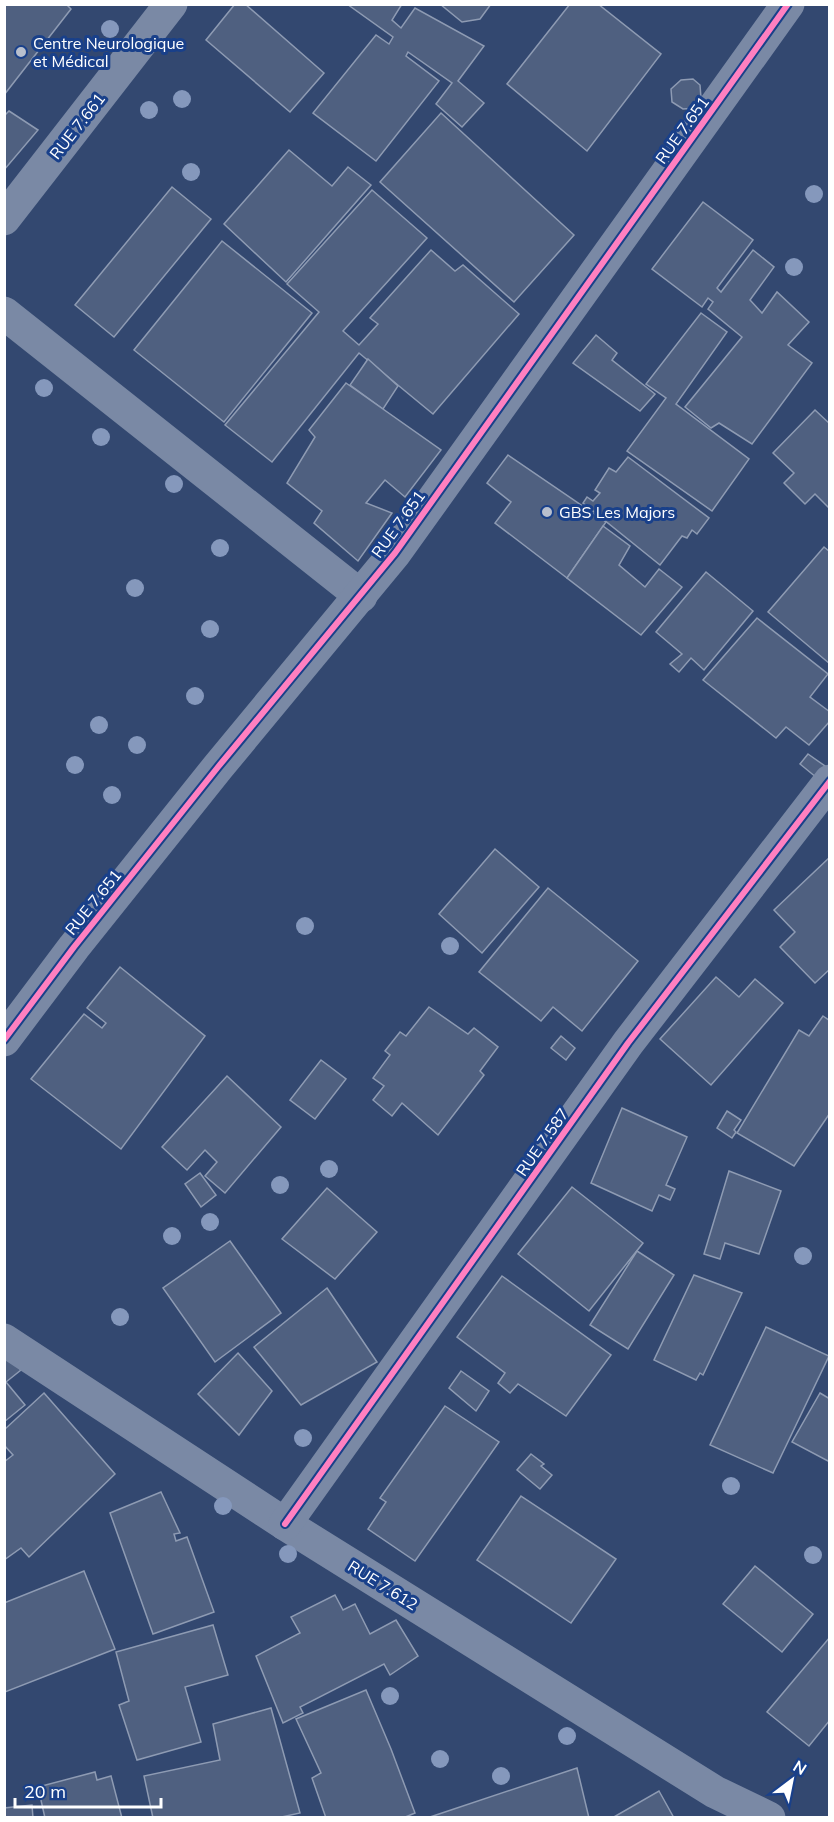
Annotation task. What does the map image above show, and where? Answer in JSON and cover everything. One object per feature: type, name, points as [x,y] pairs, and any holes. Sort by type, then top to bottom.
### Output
[{"type":"street","name":"RUE 7.661","points":[[4,219],[171,4]]},
{"type":"street","name":"RUE 7.651","points":[[4,1040],[74,947],[218,767],[395,553],[788,4]]},
{"type":"street","points":[[4,313],[361,596]]},
{"type":"street","name":"RUE 7.587","points":[[285,1524],[628,1043],[830,781]]},
{"type":"street","name":"RUE 7.612","points":[[4,1340],[285,1524],[715,1792],[769,1818]]},
{"type":"building","name":"Centre Neurologique et Médical","points":[[4,4],[66,4],[71,9],[4,95]]},
{"type":"building","points":[[235,4],[245,4],[324,73],[290,112],[206,40]]},
{"type":"building","points":[[347,4],[402,4],[392,20],[401,28],[415,8],[484,46],[458,81],[484,103],[462,127],[436,104],[452,83],[408,52],[406,56],[439,81],[376,161],[313,113],[376,35],[389,44],[393,37]]},
{"type":"building","points":[[440,4],[491,4],[480,19],[462,22]]},
{"type":"building","points":[[570,4],[598,4],[661,54],[587,151],[507,84]]},
{"type":"building","points":[[693,79],[700,85],[701,98],[696,108],[683,109],[672,102],[671,89],[681,80]]},
{"type":"building","points":[[9,111],[38,130],[4,170],[4,116]]},
{"type":"building","points":[[441,113],[574,235],[514,302],[380,182]]},
{"type":"building","points":[[289,150],[332,186],[348,167],[371,185],[286,282],[224,224]]},
{"type":"building","points":[[172,187],[211,219],[114,337],[75,305]]},
{"type":"building","points":[[372,190],[427,238],[343,331],[359,345],[378,324],[370,318],[431,250],[455,271],[463,265],[519,314],[433,414],[359,353],[272,462],[225,425],[319,312],[287,284]]},
{"type":"building","points":[[703,202],[753,240],[717,288],[721,292],[753,250],[774,267],[750,300],[762,313],[777,292],[809,322],[788,345],[812,363],[752,444],[719,423],[711,428],[685,407],[742,337],[708,309],[713,302],[708,298],[702,307],[652,269]]},
{"type":"building","points":[[222,241],[312,313],[224,422],[134,350]]},
{"type":"building","points":[[701,313],[727,332],[676,404],[749,459],[712,511],[627,451],[666,398],[646,384]]},
{"type":"building","points":[[596,335],[617,353],[612,360],[655,394],[640,411],[573,363]]},
{"type":"building","points":[[368,359],[398,386],[383,409],[350,385]]},
{"type":"building","points":[[346,383],[441,450],[405,497],[385,480],[366,503],[392,513],[358,561],[314,523],[322,511],[287,483],[315,437],[309,430]]},
{"type":"building","points":[[815,410],[830,424],[830,509],[815,494],[805,504],[784,483],[794,473],[773,453]]},
{"type":"building","name":"GBS Les Majors","points":[[508,455],[606,522],[567,578],[495,523],[511,502],[487,483]]},
{"type":"building","points":[[628,457],[709,518],[697,534],[692,530],[687,538],[682,536],[660,565],[583,503],[587,497],[593,501],[600,493],[595,490],[609,468],[616,472]]},
{"type":"building","points":[[603,526],[630,546],[619,565],[645,587],[659,569],[682,587],[641,635],[567,578]]},
{"type":"building","points":[[824,547],[830,552],[830,664],[768,612]]},
{"type":"building","points":[[706,572],[753,611],[704,670],[691,658],[679,672],[670,664],[682,654],[656,632]]},
{"type":"building","points":[[757,618],[828,674],[810,697],[830,712],[830,721],[809,745],[786,727],[776,738],[703,680]]},
{"type":"building","points":[[808,754],[825,766],[817,778],[800,764]]},
{"type":"building","points":[[495,849],[539,887],[482,953],[439,914]]},
{"type":"building","points":[[830,857],[830,969],[815,983],[780,947],[795,932],[774,910]]},
{"type":"building","points":[[548,888],[638,961],[582,1031],[553,1007],[541,1021],[479,972]]},
{"type":"building","points":[[120,967],[205,1036],[121,1149],[31,1079],[84,1014],[102,1028],[106,1023],[87,1008]]},
{"type":"building","points":[[716,977],[739,997],[755,979],[783,1003],[711,1085],[660,1039]]},
{"type":"building","points":[[429,1007],[468,1034],[474,1028],[498,1047],[480,1071],[484,1075],[438,1135],[402,1103],[392,1116],[373,1100],[384,1086],[373,1078],[390,1055],[385,1051],[400,1032],[406,1036]]},
{"type":"building","points":[[823,1016],[830,1021],[830,1113],[794,1166],[737,1133],[799,1030],[809,1036]]},
{"type":"building","points":[[561,1036],[575,1048],[566,1060],[551,1048]]},
{"type":"building","points":[[321,1060],[346,1079],[315,1119],[290,1100]]},
{"type":"building","points":[[227,1076],[281,1127],[225,1193],[205,1176],[217,1162],[205,1150],[187,1170],[162,1147]]},
{"type":"building","points":[[622,1108],[687,1137],[666,1185],[675,1189],[670,1200],[659,1195],[652,1211],[591,1183]]},
{"type":"building","points":[[727,1111],[741,1120],[732,1138],[717,1128]]},
{"type":"building","points":[[729,1171],[781,1191],[759,1254],[725,1243],[720,1259],[704,1254]]},
{"type":"building","points":[[200,1173],[216,1195],[201,1207],[185,1184]]},
{"type":"building","points":[[572,1187],[643,1243],[589,1311],[518,1254]]},
{"type":"building","points":[[327,1188],[377,1232],[335,1279],[282,1239]]},
{"type":"building","points":[[230,1241],[281,1313],[215,1362],[163,1288]]},
{"type":"building","points":[[637,1251],[674,1275],[628,1349],[590,1325]]},
{"type":"building","points":[[694,1275],[742,1293],[703,1375],[700,1373],[696,1380],[654,1360]]},
{"type":"building","points":[[502,1276],[611,1355],[566,1416],[518,1384],[510,1393],[498,1383],[505,1373],[457,1337]]},
{"type":"building","points":[[327,1288],[377,1362],[301,1405],[254,1347]]},
{"type":"building","points":[[766,1327],[829,1356],[773,1473],[710,1445]]},
{"type":"building","points":[[238,1353],[272,1391],[239,1435],[198,1394]]},
{"type":"building","points":[[5,1355],[21,1370],[6,1382],[25,1405],[4,1422]]},
{"type":"building","points":[[461,1371],[489,1391],[476,1411],[449,1388]]},
{"type":"building","points":[[44,1393],[115,1474],[29,1557],[21,1548],[4,1560],[4,1462],[13,1455],[4,1445],[4,1430]]},
{"type":"building","points":[[820,1393],[830,1399],[830,1458],[828,1461],[792,1442]]},
{"type":"building","points":[[445,1406],[499,1442],[415,1561],[368,1529],[386,1502],[380,1498]]},
{"type":"building","points":[[531,1454],[544,1464],[541,1466],[552,1475],[540,1489],[517,1470]]},
{"type":"building","points":[[161,1492],[180,1533],[174,1534],[176,1541],[187,1537],[214,1612],[153,1634],[110,1513]]},
{"type":"building","points":[[521,1496],[616,1559],[571,1623],[477,1560]]},
{"type":"building","points":[[755,1566],[813,1614],[782,1652],[723,1604]]},
{"type":"building","points":[[84,1571],[115,1649],[5,1692],[4,1603]]},
{"type":"building","points":[[335,1595],[343,1610],[355,1604],[370,1634],[396,1620],[418,1656],[390,1675],[384,1664],[300,1707],[303,1713],[283,1723],[256,1656],[300,1633],[291,1617]]},
{"type":"building","points":[[213,1625],[228,1675],[185,1687],[201,1742],[137,1760],[119,1705],[129,1701],[116,1652]]},
{"type":"building","points":[[830,1637],[830,1720],[809,1746],[767,1712]]},
{"type":"building","points":[[366,1690],[415,1813],[403,1818],[326,1818],[312,1778],[321,1773],[296,1719]]},
{"type":"building","points":[[271,1708],[300,1813],[277,1818],[153,1818],[144,1776],[220,1760],[213,1724]]},
{"type":"building","points":[[577,1768],[589,1818],[427,1818]]},
{"type":"building","points":[[95,1772],[97,1780],[111,1776],[122,1818],[45,1818],[38,1787]]},
{"type":"building","points":[[659,1791],[674,1818],[612,1818]]},
{"type":"building","points":[[32,1805],[33,1818],[4,1818],[4,1808]]},
{"type":"cycle path","points":[[4,1040],[74,947],[218,767],[395,553],[788,4]]},
{"type":"cycle path","points":[[285,1524],[628,1043],[830,781]]},
{"type":"place","name":"Centre Neurologique et Médical","points":[[21,52]]},
{"type":"place","name":"GBS Les Majors","points":[[547,512]]}]
